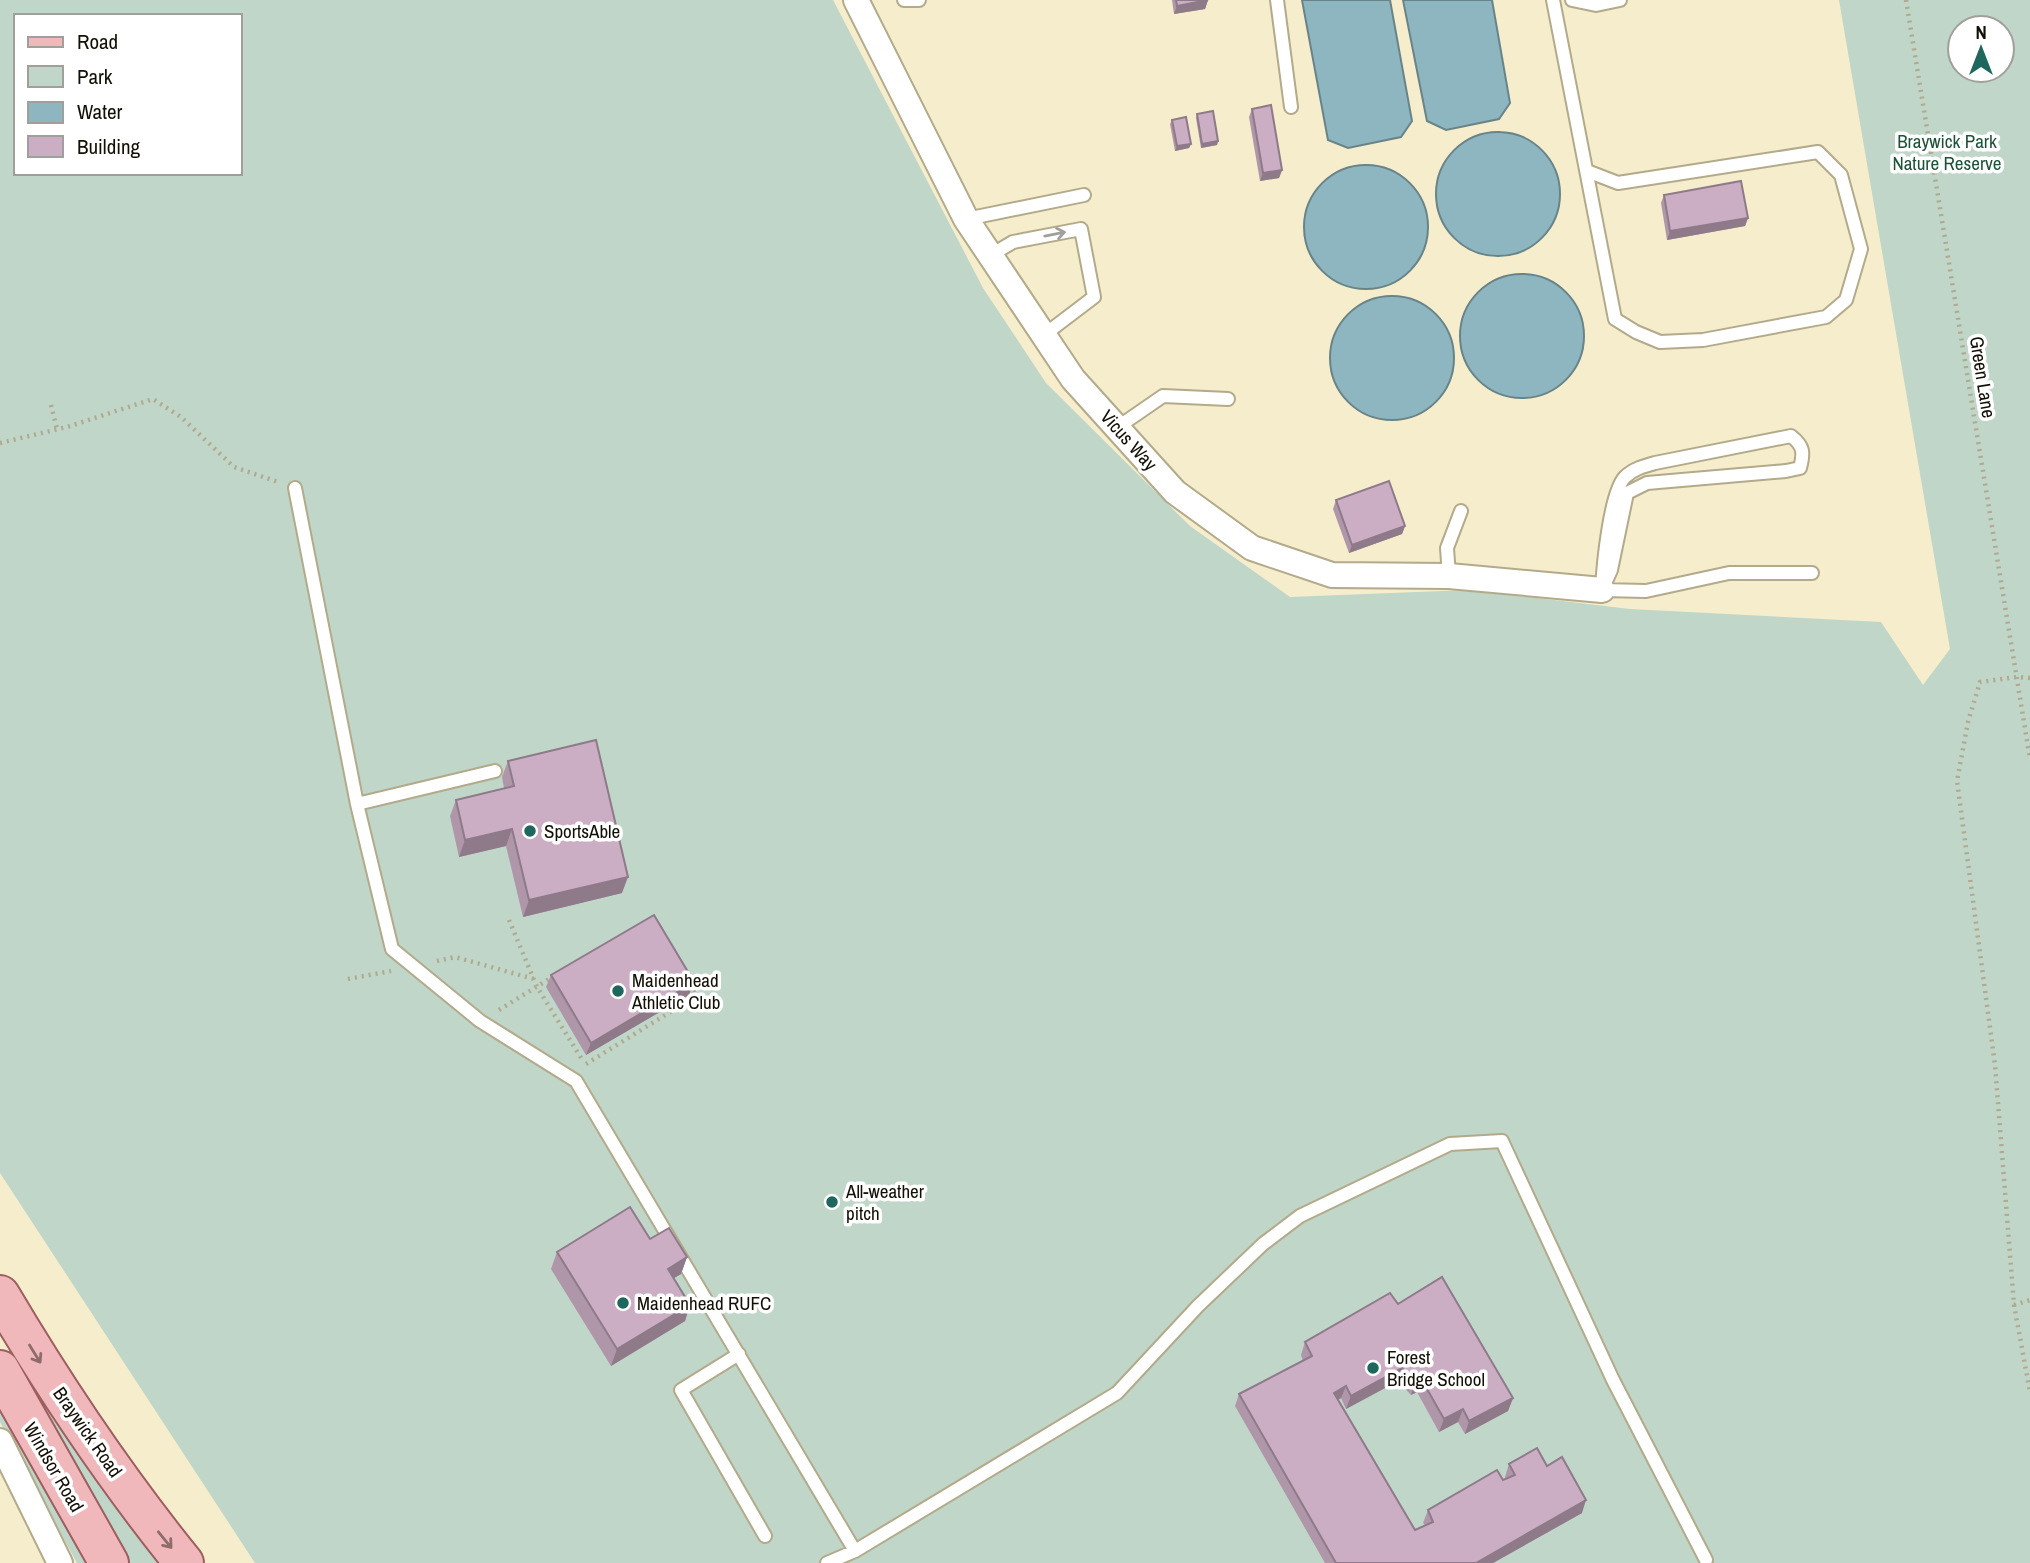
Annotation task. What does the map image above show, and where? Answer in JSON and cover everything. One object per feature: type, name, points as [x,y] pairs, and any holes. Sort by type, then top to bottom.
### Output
[{"type":"main road","name":"Braywick Road","points":[[0,1295],[46,1370],[149,1520],[184,1563]]},
{"type":"main road","name":"Windsor Road","points":[[0,1370],[109,1563]]},
{"type":"street","name":"Vicus Way","points":[[856,0],[966,219],[1073,379],[1175,492],[1252,548],[1332,575],[1449,576],[1602,590]]},
{"type":"street","points":[[0,1441],[59,1563]]},
{"type":"lane","points":[[904,0],[919,0]]},
{"type":"lane","points":[[1277,0],[1292,107]]},
{"type":"lane","points":[[1553,0],[1615,319],[1660,342],[1703,340],[1826,317],[1846,300],[1861,249],[1842,175],[1818,152],[1618,183],[1587,171]]},
{"type":"lane","points":[[1572,0],[1596,5],[1620,0]]},
{"type":"lane","points":[[966,219],[1084,195]]},
{"type":"lane","points":[[990,255],[1013,242],[1081,229],[1094,297],[1044,335]]},
{"type":"lane","points":[[1118,427],[1163,396],[1228,399]]},
{"type":"lane","points":[[1791,436],[1800,443],[1804,454],[1800,468],[1647,483],[1626,493],[1611,570],[1602,590],[1603,564],[1617,489],[1624,478],[1636,469],[1791,436]]},
{"type":"lane","points":[[295,488],[357,804],[392,949],[480,1021],[576,1082],[855,1551]]},
{"type":"lane","points":[[1449,576],[1447,548],[1461,511]]},
{"type":"lane","points":[[1602,590],[1646,590],[1729,573],[1812,573]]},
{"type":"lane","points":[[357,804],[495,771]]},
{"type":"lane","points":[[827,1563],[855,1551],[1117,1393],[1198,1306],[1263,1244],[1300,1216],[1450,1144],[1502,1141],[1614,1380],[1706,1560]]},
{"type":"lane","points":[[739,1354],[681,1390],[765,1536]]},
{"type":"path","name":"Green Lane","points":[[1906,0],[2030,760]]},
{"type":"path","points":[[0,443],[57,429],[153,399],[181,417],[234,467],[295,488]]},
{"type":"path","points":[[51,405],[57,429]]},
{"type":"path","points":[[2030,678],[1980,682],[1968,722],[1957,781],[1995,1065],[2014,1306],[2030,1392]]},
{"type":"path","points":[[509,920],[537,986],[585,1065]]},
{"type":"path","points":[[348,979],[455,957],[534,979]]},
{"type":"path","points":[[480,1021],[560,973]]},
{"type":"path","points":[[576,1082],[585,1065],[696,996],[683,974]]},
{"type":"path","points":[[2014,1306],[2030,1300]]},
{"type":"green space","name":"Braywick Park Nature Reserve","points":[[0,0],[833,0],[983,288],[1046,383],[1190,526],[1290,597],[1468,590],[1630,609],[1881,622],[1923,685],[1950,649],[1839,0],[2030,0],[2030,1563],[255,1563],[0,1173]]},
{"type":"green space","points":[[0,1331],[168,1563],[129,1563]]},
{"type":"green space","points":[[0,1400],[88,1563],[77,1563],[0,1422]]},
{"type":"water","points":[[1302,0],[1390,0],[1412,121],[1401,137],[1348,148],[1328,140]]},
{"type":"water","points":[[1403,0],[1492,0],[1510,103],[1499,119],[1446,130],[1427,121]]},
{"type":"water","points":[[1498,132],[1522,137],[1542,150],[1555,170],[1560,194],[1555,218],[1542,238],[1522,251],[1498,256],[1474,251],[1454,238],[1441,218],[1436,194],[1441,170],[1454,150],[1474,137]]},
{"type":"water","points":[[1366,165],[1390,170],[1410,183],[1423,203],[1428,227],[1423,251],[1410,271],[1390,284],[1366,289],[1342,284],[1322,271],[1309,251],[1304,227],[1309,203],[1322,183],[1342,170]]},
{"type":"water","points":[[1522,274],[1546,279],[1566,292],[1579,312],[1584,336],[1579,360],[1566,380],[1546,393],[1522,398],[1498,393],[1478,380],[1465,360],[1460,336],[1465,312],[1478,292],[1498,279]]},
{"type":"water","points":[[1392,296],[1416,301],[1436,314],[1449,334],[1454,358],[1449,382],[1436,402],[1416,415],[1392,420],[1368,415],[1348,402],[1335,382],[1330,358],[1335,334],[1348,314],[1368,301]]},
{"type":"building","points":[[1176,0],[1208,0],[1177,6]]},
{"type":"building","points":[[1271,105],[1282,170],[1263,173],[1252,109]]},
{"type":"building","points":[[1213,111],[1218,141],[1202,144],[1197,114]]},
{"type":"building","points":[[1186,117],[1191,144],[1177,146],[1172,120]]},
{"type":"building","points":[[1741,181],[1748,218],[1670,231],[1664,195]]},
{"type":"building","points":[[1389,481],[1405,526],[1352,545],[1336,500]]},
{"type":"building","name":"SportsAble","points":[[596,740],[628,877],[529,900],[512,829],[465,840],[456,800],[514,786],[508,761]]},
{"type":"building","name":"Maidenhead Athletic Club","points":[[654,915],[694,982],[591,1043],[551,975]]},
{"type":"building","name":"Maidenhead RUFC","points":[[630,1207],[650,1239],[669,1228],[687,1257],[668,1269],[690,1305],[617,1349],[557,1252]]},
{"type":"building","points":[[1442,1277],[1513,1398],[1469,1421],[1463,1409],[1444,1419],[1422,1380],[1415,1383],[1402,1368],[1351,1396],[1346,1386],[1334,1393],[1415,1530],[1433,1522],[1428,1510],[1497,1470],[1503,1480],[1515,1475],[1509,1464],[1537,1448],[1547,1466],[1562,1457],[1586,1500],[1476,1563],[1336,1563],[1239,1394],[1312,1356],[1305,1342],[1390,1293],[1398,1304]]},
{"type":"place","name":"SportsAble","points":[[530,831]]},
{"type":"place","name":"Maidenhead Athletic Club","points":[[618,991]]},
{"type":"place","name":"All-weather pitch","points":[[832,1202]]},
{"type":"place","name":"Maidenhead RUFC","points":[[623,1303]]},
{"type":"place","name":"Forest Bridge School","points":[[1373,1368]]}]
